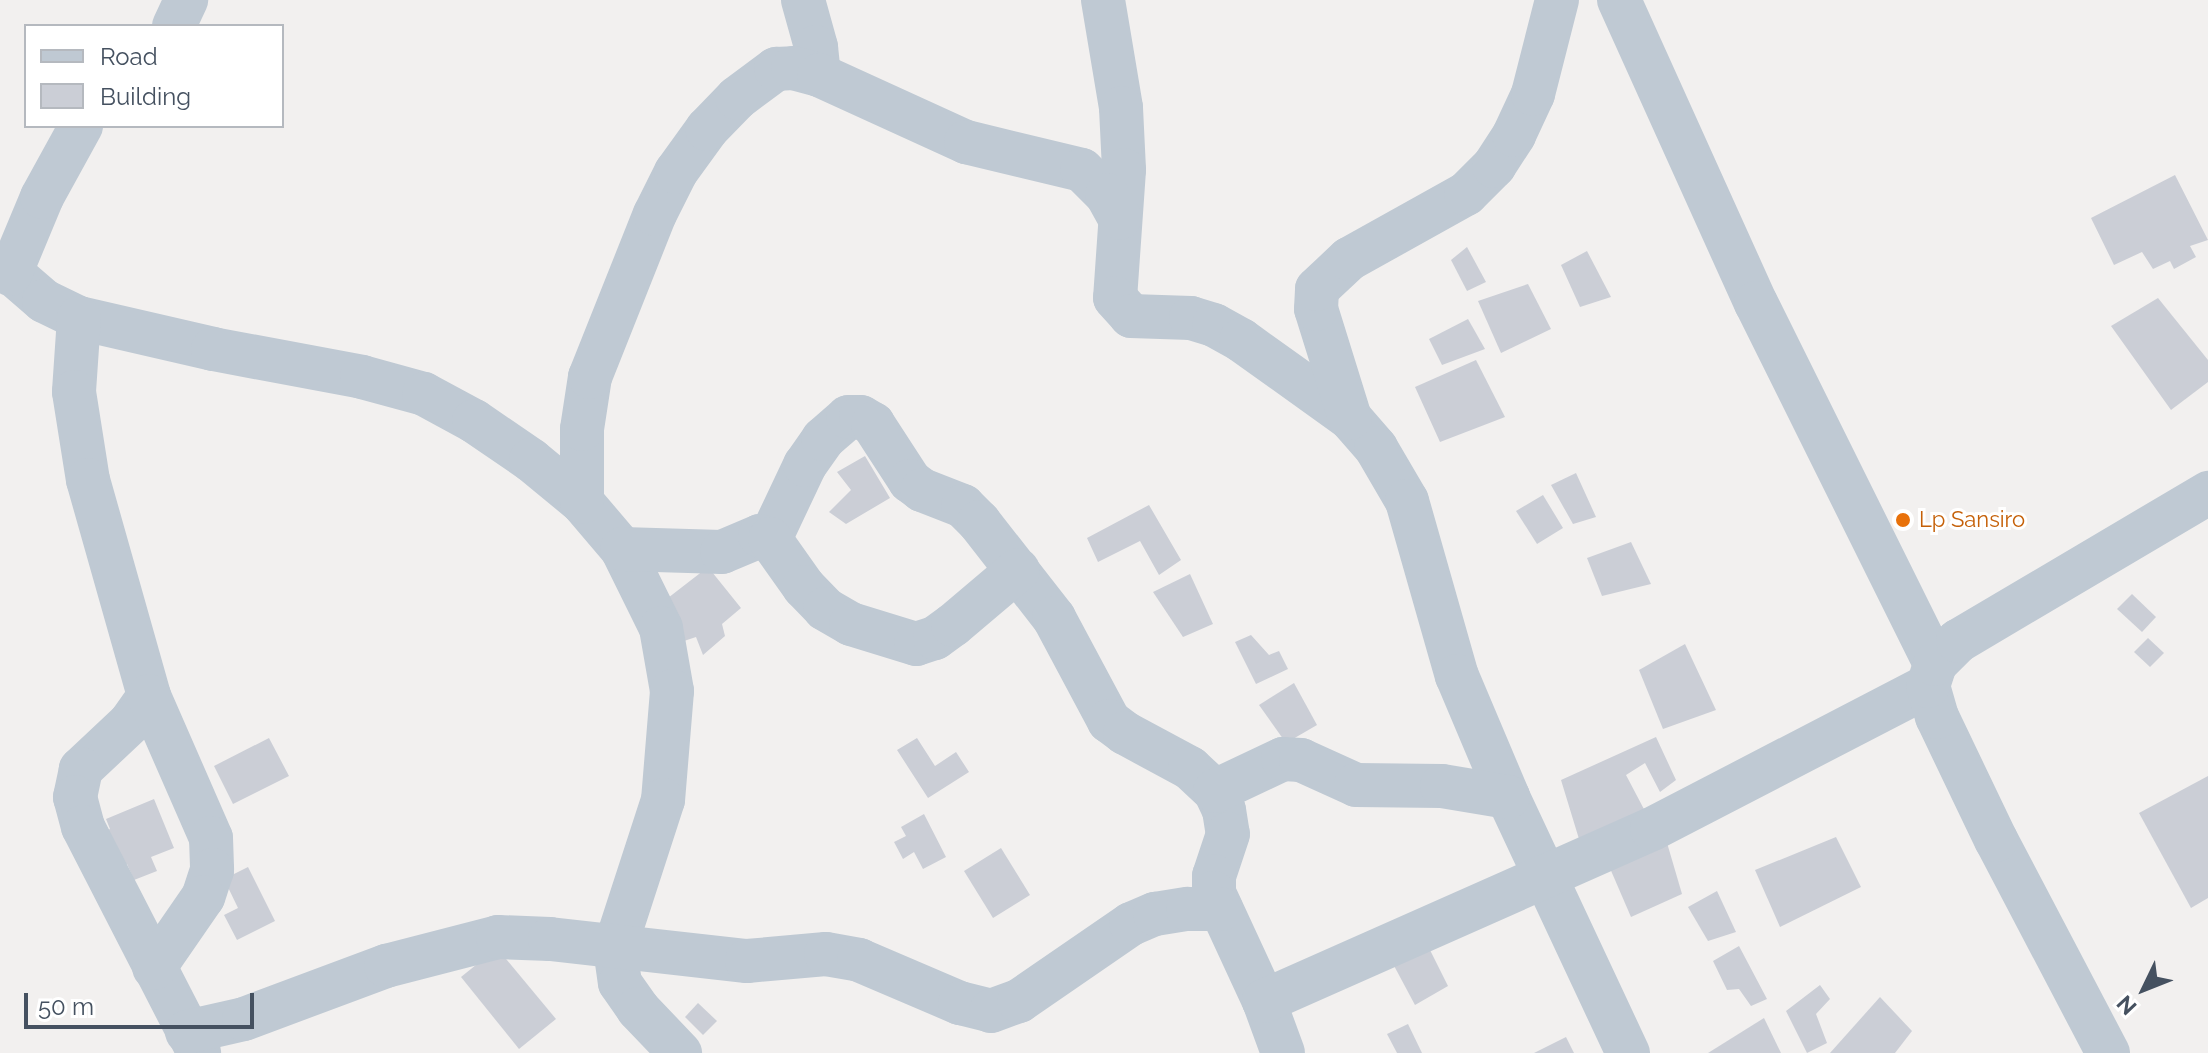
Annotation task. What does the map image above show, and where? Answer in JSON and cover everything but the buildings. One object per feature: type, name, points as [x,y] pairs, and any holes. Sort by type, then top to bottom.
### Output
[{"type":"street","points":[[175,24],[186,0]]},
{"type":"street","points":[[803,0],[816,47],[819,75]]},
{"type":"street","points":[[1103,0],[1121,108],[1124,170],[1115,298],[1131,316],[1191,318],[1214,325],[1350,418],[1376,448],[1407,501],[1457,676],[1508,797],[1628,1053]]},
{"type":"street","points":[[1350,418],[1316,309],[1317,289],[1349,259],[1466,194],[1494,166],[1514,135],[1533,94],[1557,0]]},
{"type":"street","points":[[1619,0],[1931,675],[1937,717],[1996,840],[2108,1053]]},
{"type":"street","points":[[582,502],[582,429],[590,377],[603,337],[676,172],[707,129],[764,75],[776,69],[793,68],[819,75],[966,142],[1082,170],[1107,195],[1120,218]]},
{"type":"street","points":[[80,128],[5,268],[44,301],[79,318],[213,349],[362,377],[424,394],[485,429],[582,502],[622,549],[661,628],[672,691],[663,800],[615,948],[620,983],[638,1009],[680,1053]]},
{"type":"street","points":[[79,318],[74,392],[88,480],[149,696],[211,838],[212,870],[203,897],[154,968]]},
{"type":"street","points":[[770,539],[805,465],[823,439],[848,417],[861,417],[873,424],[910,481],[922,490],[963,506],[1000,544],[1054,618],[1109,721],[1190,768],[1215,791],[1224,810],[1228,834],[1214,876],[1214,893],[1264,1001],[1283,1053]]},
{"type":"street","points":[[1264,1001],[1652,829],[1931,675],[1958,641],[2208,493]]},
{"type":"street","points":[[622,549],[722,552],[760,536],[770,539],[804,587],[825,609],[851,624],[916,644],[935,638],[953,625],[1018,570]]},
{"type":"street","points":[[149,696],[131,722],[81,769],[75,797],[83,827],[193,1043],[239,1036],[386,966],[498,937],[550,939],[747,961],[826,954],[848,958],[960,1003],[991,1011],[1019,1001],[1131,924],[1166,912],[1221,909]]},
{"type":"street","points":[[1215,791],[1283,759],[1301,760],[1356,785],[1442,786],[1508,797]]},
{"type":"place","name":"Lp Sansiro","points":[[1903,520]]}]
